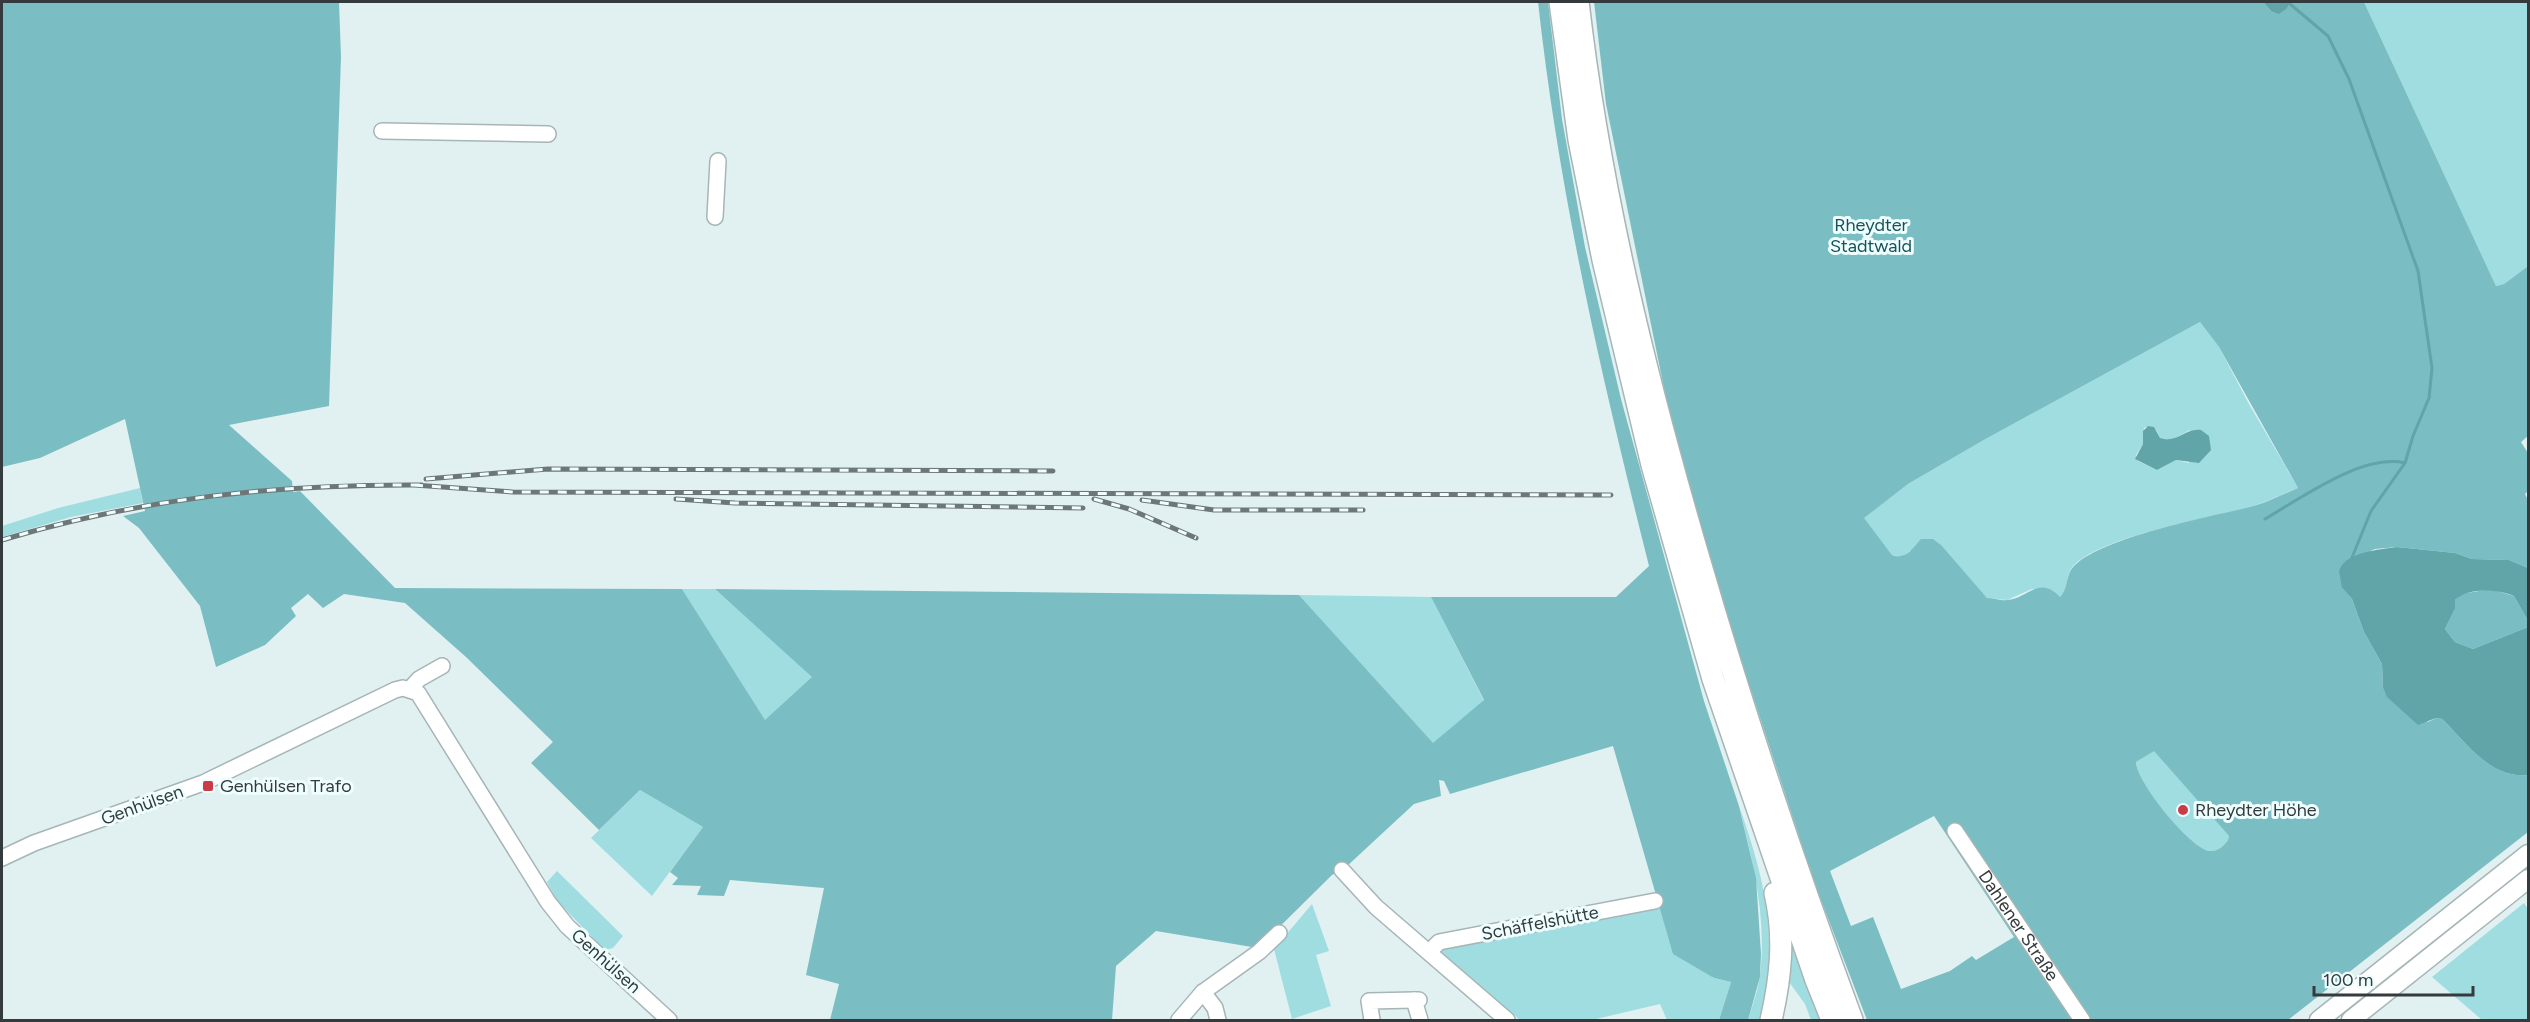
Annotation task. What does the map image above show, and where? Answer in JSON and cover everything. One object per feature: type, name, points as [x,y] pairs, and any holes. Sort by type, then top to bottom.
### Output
[{"type":"highway","points":[[1560,2],[1578,140],[1621,343],[1685,583],[1713,679],[1752,796],[1832,1020]]},
{"type":"highway","points":[[1578,2],[1607,192],[1632,305],[1669,450],[1763,768],[1852,1020]]},
{"type":"highway","points":[[1752,796],[1778,907],[1782,938],[1779,978],[1771,1020]]},
{"type":"main road","points":[[2323,1019],[2529,854]]},
{"type":"main road","points":[[2351,1020],[2529,879]]},
{"type":"street","points":[[382,130],[548,134]]},
{"type":"street","points":[[715,217],[718,161]]},
{"type":"street","name":"Genhülsen","points":[[410,689],[418,679],[442,666]]},
{"type":"street","name":"Genhülsen","points":[[2,858],[34,843],[203,783],[395,690],[410,689],[418,693],[554,910],[567,926],[669,1020]]},
{"type":"street","name":"Dahlener Straße","points":[[1955,831],[2082,1020]]},
{"type":"street","points":[[1342,870],[1376,907],[1507,1020]]},
{"type":"street","name":"Schäffelshütte","points":[[1429,952],[1439,942],[1655,901]]},
{"type":"street","points":[[1179,1020],[1203,992],[1258,952],[1279,933]]},
{"type":"street","points":[[1203,992],[1215,1008],[1218,1020]]},
{"type":"street","points":[[1371,1020],[1369,1001],[1416,1000],[1420,1020]]},
{"type":"shaded area","points":[[2263,2],[2291,2],[2279,14],[2271,11]]},
{"type":"shaded area","points":[[2364,2],[2528,2],[2528,266],[2504,284],[2496,286]]},
{"type":"shaded area","points":[[2200,322],[2219,347],[2298,488],[2247,508],[2156,530],[2108,545],[2074,565],[2060,597],[2032,589],[2007,600],[1987,598],[1965,574],[1910,551],[1903,557],[1892,555],[1863,518],[1908,484]],"holes":[[[2149,426],[2156,430],[2160,438],[2169,440],[2190,430],[2189,463],[2176,460],[2157,470],[2138,461],[2136,455],[2143,444],[2144,428]]]},
{"type":"shaded area","points":[[2148,426],[2154,427],[2160,438],[2166,439],[2201,430],[2209,436],[2211,450],[2199,463],[2176,460],[2157,470],[2135,459],[2143,444],[2143,431]]},
{"type":"shaded area","points":[[140,488],[143,503],[71,517],[2,537],[2,526],[58,508]]},
{"type":"shaded area","points":[[2397,547],[2455,553],[2472,559],[2509,560],[2528,568],[2528,621],[2514,596],[2483,590],[2467,593],[2455,600],[2455,609],[2445,629],[2455,642],[2473,649],[2528,627],[2528,775],[2514,775],[2502,771],[2480,758],[2442,719],[2436,718],[2418,725],[2387,697],[2383,687],[2382,664],[2364,632],[2352,599],[2342,588],[2339,571],[2348,559],[2356,555]]},
{"type":"shaded area","points":[[682,589],[715,589],[813,677],[765,721]]},
{"type":"shaded area","points":[[1299,595],[1431,597],[1484,701],[1433,744]]},
{"type":"shaded area","points":[[2154,750],[2229,836],[2220,848],[2209,851],[2200,847],[2177,826],[2154,797],[2138,771],[2136,762]]},
{"type":"shaded area","points":[[640,790],[703,827],[652,896],[591,838]]},
{"type":"shaded area","points":[[1739,806],[1757,861],[1767,912],[1769,963],[1761,1020],[1748,1020],[1760,976],[1762,933],[1754,869]]},
{"type":"shaded area","points":[[557,871],[623,936],[613,948],[605,950],[558,902],[547,882]]},
{"type":"shaded area","points":[[1658,901],[1713,978],[1731,982],[1719,1020],[1667,1020],[1660,1004],[1592,1020],[1520,1020],[1439,953],[1443,944]]},
{"type":"shaded area","points":[[2524,903],[2528,909],[2528,1020],[2482,1020],[2432,977]]},
{"type":"shaded area","points":[[1312,904],[1329,951],[1316,955],[1331,1006],[1292,1019],[1274,949]]},
{"type":"shaded area","points":[[1782,919],[1821,1020],[1811,1020],[1805,1004],[1784,975]]},
{"type":"green space","points":[[2,2],[339,2],[341,57],[329,406],[229,425],[292,481],[293,492],[300,491],[395,588],[682,589],[765,720],[812,677],[715,589],[1299,595],[1433,743],[1484,700],[1431,597],[1616,597],[1649,566],[1599,356],[1570,216],[1538,2],[1548,2],[1562,119],[1585,247],[1621,399],[1704,701],[1739,806],[1756,878],[1761,954],[1760,977],[1748,1020],[1719,1020],[1731,982],[1714,978],[1673,954],[1613,746],[1450,794],[1444,781],[1439,780],[1441,796],[1414,804],[1346,867],[1332,875],[1258,948],[1156,931],[1116,966],[1112,1020],[830,1020],[839,984],[806,975],[824,888],[730,880],[724,896],[697,895],[701,886],[672,885],[678,878],[670,872],[703,827],[640,790],[599,830],[531,763],[553,742],[466,657],[405,603],[344,594],[323,608],[308,594],[291,608],[296,616],[265,645],[216,667],[200,606],[139,528],[123,516],[145,511],[125,419],[40,458],[2,467]]},
{"type":"green space","name":"Rheydter Stadtwald","points":[[1594,2],[2263,2],[2271,11],[2289,5],[2291,2],[2364,2],[2496,286],[2504,284],[2528,266],[2528,436],[2521,442],[2528,453],[2528,491],[2525,494],[2528,500],[2528,568],[2509,560],[2472,559],[2455,553],[2397,547],[2375,549],[2364,554],[2342,588],[2352,599],[2364,632],[2382,664],[2383,687],[2428,722],[2436,718],[2442,719],[2470,748],[2491,765],[2514,775],[2528,775],[2528,832],[2288,1020],[1867,1020],[1813,879],[1684,486],[1606,104]],"holes":[[[2200,322],[2219,347],[2298,488],[2253,506],[2181,523],[2108,546],[2075,565],[2060,597],[2053,591],[2040,588],[2007,600],[1987,598],[1941,545],[1933,539],[1921,539],[1905,555],[1892,555],[1864,518],[1908,484]],[[2154,751],[2229,836],[2228,840],[2217,850],[2209,851],[2189,838],[2154,797],[2138,771],[2136,762]],[[1934,816],[2014,937],[1976,960],[1972,956],[1950,971],[1901,989],[1873,917],[1851,926],[1830,871]]]},
{"type":"green space","points":[[2491,589],[2514,596],[2528,621],[2528,627],[2473,649],[2455,642],[2445,629],[2455,609],[2455,600],[2461,594]]},
{"type":"waterway","points":[[2290,4],[2328,36],[2349,79],[2418,271],[2432,368],[2429,398],[2413,436],[2405,463],[2371,511],[2351,560]]},
{"type":"waterway","points":[[2265,519],[2314,489],[2352,471],[2388,462],[2405,463]]},
{"type":"railway","points":[[426,479],[548,469],[1053,471]]},
{"type":"railway","points":[[414,485],[513,492],[1611,495]]},
{"type":"railway","points":[[2,540],[106,514],[210,496],[314,487],[422,485]]},
{"type":"railway","points":[[676,499],[735,503],[1083,508]]},
{"type":"railway","points":[[1094,499],[1129,509],[1196,538]]},
{"type":"railway","points":[[1142,500],[1214,510],[1363,510]]},
{"type":"place","name":"Genhülsen Trafo","points":[[208,786]]},
{"type":"place","name":"Rheydter Höhe","points":[[2183,810]]}]
